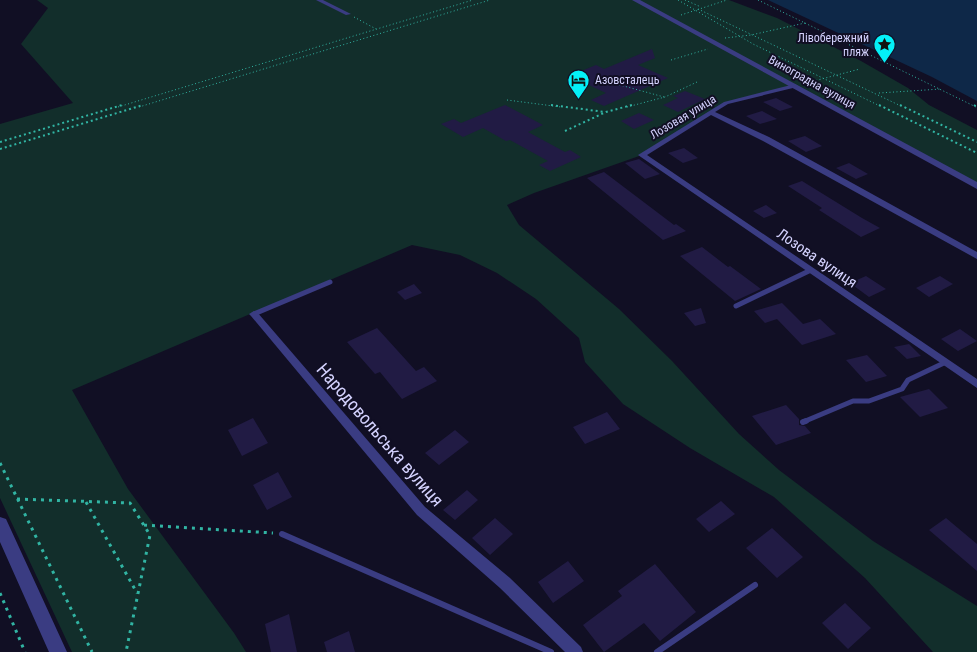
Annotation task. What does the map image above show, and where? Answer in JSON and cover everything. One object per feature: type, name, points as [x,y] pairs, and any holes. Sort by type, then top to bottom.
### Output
[{"type":"street","points":[[319,0],[348,14]]},
{"type":"street","name":"Виноградна вулиця","points":[[635,0],[977,186]]},
{"type":"street","name":"Лозовая улица","points":[[642,155],[726,103],[795,86]]},
{"type":"street","points":[[711,113],[766,139],[977,256]]},
{"type":"street","name":"Лозова вулиця","points":[[642,155],[977,384]]},
{"type":"street","name":"Народовольська вулиця","points":[[254,314],[420,511],[505,584],[576,652]]},
{"type":"street","points":[[0,524],[58,652]]},
{"type":"lane","points":[[736,306],[812,270]]},
{"type":"lane","points":[[254,314],[330,282]]},
{"type":"lane","points":[[803,422],[853,401],[869,401],[902,390],[908,380],[946,362]]},
{"type":"lane","points":[[282,534],[551,652]]},
{"type":"lane","points":[[658,652],[755,585]]},
{"type":"path","points":[[0,142],[473,0]]},
{"type":"path","points":[[0,149],[490,0]]},
{"type":"path","points":[[678,0],[977,142]]},
{"type":"path","points":[[685,0],[702,8]]},
{"type":"path","points":[[712,0],[718,3]]},
{"type":"path","points":[[670,19],[727,0]]},
{"type":"path","points":[[758,0],[977,107]]},
{"type":"path","points":[[697,10],[738,36],[977,154]]},
{"type":"path","points":[[348,14],[376,29]]},
{"type":"path","points":[[671,60],[720,46],[722,38],[751,35],[805,23]]},
{"type":"path","points":[[806,83],[860,68]]},
{"type":"path","points":[[609,82],[665,97]]},
{"type":"path","points":[[565,131],[606,112],[665,97],[697,82]]},
{"type":"path","points":[[877,94],[942,89]]},
{"type":"path","points":[[507,100],[606,112]]},
{"type":"path","points":[[0,463],[92,652]]},
{"type":"path","points":[[17,499],[130,503],[150,536],[126,652]]},
{"type":"path","points":[[86,502],[138,594]]},
{"type":"path","points":[[144,525],[282,534]]},
{"type":"path","points":[[0,593],[2,604],[25,652]]},
{"type":"green space","points":[[37,0],[729,0],[777,18],[861,61],[908,88],[929,105],[977,130],[977,186],[795,86],[726,103],[642,155],[534,193],[507,205],[519,225],[619,309],[672,361],[739,434],[779,470],[873,541],[977,606],[977,652],[933,652],[865,578],[774,497],[690,448],[623,404],[585,362],[579,338],[536,299],[497,273],[460,255],[412,245],[72,390],[128,489],[246,652],[72,652],[0,498],[0,124],[73,103],[21,44],[48,8]]},
{"type":"water","points":[[768,0],[977,0],[977,101],[932,77]]},
{"type":"building","points":[[652,49],[655,58],[638,65],[668,78],[604,106],[591,100],[606,93],[569,76],[596,65],[604,69]]},
{"type":"building","points":[[685,91],[705,99],[678,112],[663,105],[678,98],[673,96]]},
{"type":"building","points":[[776,98],[793,107],[780,111],[763,102]]},
{"type":"building","points":[[505,105],[543,125],[528,132],[565,152],[570,150],[581,157],[550,171],[539,165],[548,161],[510,140],[506,141],[483,128],[463,137],[441,124],[454,119],[461,123]]},
{"type":"building","points":[[762,111],[777,119],[760,124],[746,116]]},
{"type":"building","points":[[639,113],[654,120],[634,129],[621,121]]},
{"type":"building","points":[[805,136],[822,146],[806,152],[788,141]]},
{"type":"building","points":[[684,148],[698,158],[683,163],[668,153]]},
{"type":"building","points":[[639,159],[660,174],[645,179],[625,163]]},
{"type":"building","points":[[849,163],[868,174],[856,179],[836,168]]},
{"type":"building","points":[[604,172],[674,225],[676,224],[686,231],[663,240],[587,178]]},
{"type":"building","points":[[802,181],[880,228],[861,237],[819,210],[822,208],[788,186]]},
{"type":"building","points":[[766,205],[777,213],[764,218],[753,211]]},
{"type":"building","points":[[702,247],[761,289],[735,301],[680,256]]},
{"type":"building","points":[[866,276],[886,289],[869,297],[850,283]]},
{"type":"building","points":[[940,276],[953,284],[929,297],[916,288]]},
{"type":"building","points":[[414,284],[422,293],[405,300],[397,292]]},
{"type":"building","points":[[782,303],[803,324],[820,319],[836,334],[802,345],[777,319],[765,323],[754,311]]},
{"type":"building","points":[[701,308],[706,323],[695,326],[684,313]]},
{"type":"building","points":[[377,328],[416,371],[424,367],[437,381],[402,399],[380,372],[375,374],[347,342]]},
{"type":"building","points":[[960,329],[977,341],[958,351],[941,339]]},
{"type":"building","points":[[909,344],[921,356],[907,359],[894,347]]},
{"type":"building","points":[[867,355],[887,376],[866,382],[846,360]]},
{"type":"building","points":[[929,389],[948,408],[920,417],[900,397]]},
{"type":"building","points":[[786,405],[799,419],[799,425],[805,426],[811,433],[776,445],[752,416]]},
{"type":"building","points":[[607,412],[620,429],[585,444],[573,427]]},
{"type":"building","points":[[253,418],[268,443],[242,456],[228,430]]},
{"type":"building","points":[[455,430],[469,442],[439,465],[425,453]]},
{"type":"building","points":[[278,472],[292,497],[267,510],[253,485]]},
{"type":"building","points":[[467,490],[478,500],[455,520],[443,510]]},
{"type":"building","points":[[721,501],[735,514],[709,532],[696,519]]},
{"type":"building","points":[[495,518],[513,534],[490,555],[472,538]]},
{"type":"building","points":[[946,518],[977,544],[977,571],[929,530]]},
{"type":"building","points":[[772,528],[803,557],[777,578],[746,548]]},
{"type":"building","points":[[568,561],[584,581],[553,603],[538,582]]},
{"type":"building","points":[[655,564],[696,612],[660,641],[644,623],[604,652],[583,625],[622,596],[618,591]]},
{"type":"building","points":[[845,603],[871,628],[848,649],[822,623]]},
{"type":"building","points":[[289,614],[297,652],[271,652],[265,624]]},
{"type":"building","points":[[349,631],[355,652],[327,652],[324,642]]},
{"type":"place","name":"Лівобережний пляж","points":[[885,64]]},
{"type":"place","name":"Азовсталець","points":[[579,99]]}]
